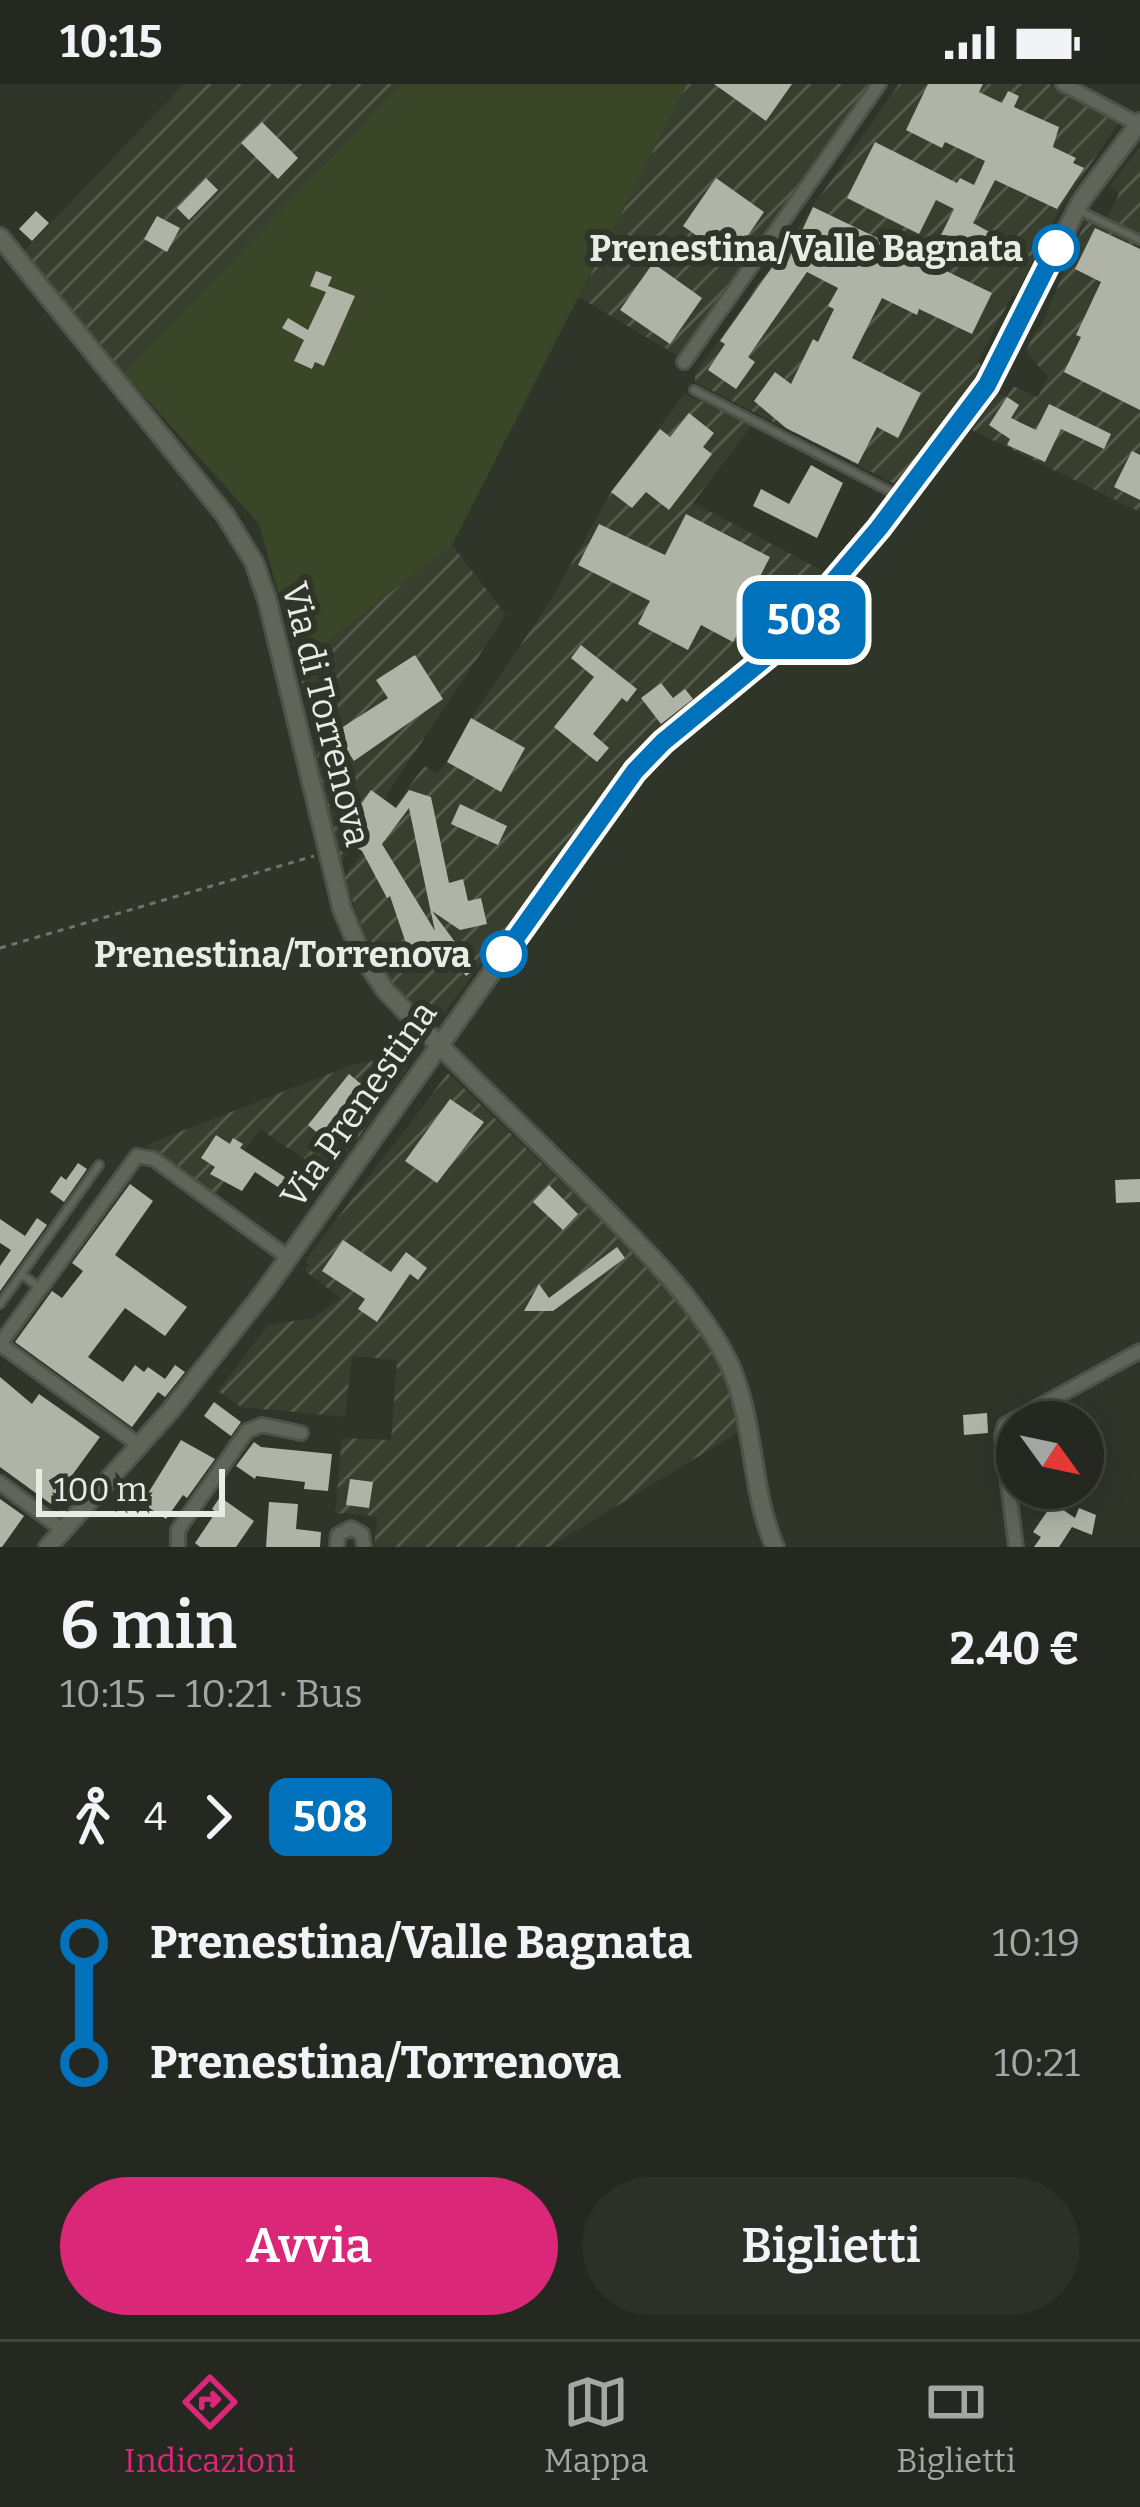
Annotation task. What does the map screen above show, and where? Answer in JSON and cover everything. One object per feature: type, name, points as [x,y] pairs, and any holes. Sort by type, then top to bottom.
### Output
[{"type":"main road","name":"Via Prenestina","points":[[48,1547],[223,1346],[635,771],[788,636],[903,497],[987,385],[1077,209],[1139,123]]},
{"type":"main road","name":"Via di Torrenova","points":[[0,237],[225,515],[254,562],[342,909],[362,956],[386,992],[652,1258],[716,1341],[741,1397],[758,1497],[775,1547]]},
{"type":"main road","points":[[414,1081],[436,1071],[463,1068]]},
{"type":"street","points":[[684,362],[879,84]]},
{"type":"street","points":[[1063,84],[1139,123]]},
{"type":"street","points":[[139,1445],[0,1344],[131,1160],[140,1155],[154,1159],[289,1258]]},
{"type":"street","points":[[1016,1547],[1002,1436],[1005,1425],[1140,1352]]},
{"type":"street","points":[[178,1547],[178,1530],[247,1431],[262,1425],[301,1433]]},
{"type":"street","points":[[0,1483],[63,1530]]},
{"type":"street","points":[[337,1547],[338,1535],[351,1528],[362,1534],[364,1547]]},
{"type":"lane","points":[[1077,209],[1140,240]]},
{"type":"lane","points":[[694,390],[903,497]]},
{"type":"lane","points":[[0,1304],[99,1165]]},
{"type":"lane","points":[[21,1274],[40,1288]]},
{"type":"path","points":[[0,949],[327,852]]},
{"type":"shaded area","points":[[184,84],[401,84],[124,374],[24,251]]},
{"type":"shaded area","points":[[687,84],[870,84],[678,356],[579,297]]},
{"type":"shaded area","points":[[899,84],[1049,84],[1121,119],[1057,214],[978,362],[982,366],[976,379],[895,484],[695,382],[695,374]]},
{"type":"shaded area","points":[[1140,147],[1140,512],[972,430],[998,394],[1007,397],[1013,386],[1038,397],[1048,377],[1026,352],[1086,220],[1096,223],[1100,215],[1107,218],[1119,194],[1110,185]]},
{"type":"shaded area","points":[[684,394],[753,424],[693,503],[827,573],[785,624],[652,735],[578,827],[445,1013],[422,1013],[393,984],[370,948],[344,878],[424,766],[437,773],[447,762],[551,600],[611,492]]},
{"type":"shaded area","points":[[452,545],[506,615],[340,865],[298,664]]},
{"type":"shaded area","points":[[419,1051],[331,1177],[260,1129],[215,1195],[146,1145],[352,1065]]},
{"type":"shaded area","points":[[448,1073],[654,1271],[725,1365],[742,1430],[549,1547],[374,1547],[377,1516],[335,1513],[342,1438],[391,1440],[397,1360],[352,1356],[345,1417],[241,1407],[218,1391],[268,1325],[313,1318],[341,1298],[305,1271],[309,1265],[305,1261]]},
{"type":"green space","points":[[401,84],[687,84],[452,545],[298,664],[259,524],[124,374]]},
{"type":"building","points":[[714,84],[792,84],[766,121]]},
{"type":"building","points":[[928,84],[983,84],[979,92],[1002,103],[1008,91],[1019,96],[1014,107],[1059,127],[1053,147],[1076,158],[1073,163],[1084,168],[1057,209],[995,180],[973,223],[997,236],[982,267],[936,245],[954,209],[936,200],[919,234],[847,198],[875,142],[957,183],[960,178],[974,185],[985,161],[945,142],[942,148],[906,130]]},
{"type":"building","points":[[262,122],[298,158],[278,179],[241,143]]},
{"type":"building","points":[[206,178],[218,190],[189,220],[177,208]]},
{"type":"building","points":[[716,178],[764,212],[731,260],[683,226]]},
{"type":"building","points":[[813,207],[992,293],[972,334],[882,298],[852,358],[921,393],[898,438],[877,427],[858,464],[786,428],[754,401],[775,372],[791,384],[813,339],[818,342],[838,288],[807,272],[748,357],[755,362],[736,389],[708,370],[725,344],[720,341],[778,259],[786,265]]},
{"type":"building","points":[[36,211],[49,223],[32,241],[19,229]]},
{"type":"building","points":[[157,216],[180,228],[167,252],[144,239]]},
{"type":"building","points":[[1095,228],[1140,249],[1140,410],[1064,372],[1101,282],[1075,269]]},
{"type":"building","points":[[653,263],[702,298],[670,344],[620,310]]},
{"type":"building","points":[[316,271],[332,277],[328,286],[355,296],[324,366],[315,362],[312,369],[294,361],[304,340],[282,328],[288,318],[308,330],[326,292],[310,286]]},
{"type":"building","points":[[1007,397],[1019,405],[1011,418],[1036,430],[1049,404],[1111,434],[1104,449],[1061,429],[1045,462],[1007,445],[1010,439],[989,425]]},
{"type":"building","points":[[689,413],[714,433],[703,447],[712,454],[669,510],[646,492],[632,508],[611,492],[660,429],[670,437]]},
{"type":"building","points":[[1132,451],[1140,455],[1140,500],[1114,487]]},
{"type":"building","points":[[811,465],[843,483],[817,538],[753,506],[761,489],[789,504]]},
{"type":"building","points":[[686,514],[770,557],[749,598],[760,603],[744,634],[739,631],[733,642],[701,625],[688,650],[638,624],[650,601],[578,565],[599,524],[665,555]]},
{"type":"building","points":[[581,645],[637,689],[627,702],[622,698],[593,734],[609,748],[597,762],[554,727],[594,677],[571,658]]},
{"type":"building","points":[[415,655],[443,699],[354,761],[335,732],[388,698],[376,680]]},
{"type":"building","points":[[661,683],[673,698],[685,689],[693,699],[661,724],[641,698]]},
{"type":"building","points":[[471,718],[525,748],[501,792],[447,762]]},
{"type":"building","points":[[371,790],[396,808],[409,790],[431,797],[449,883],[463,879],[468,901],[481,898],[487,924],[460,930],[432,911],[475,969],[466,976],[452,957],[415,970],[390,896],[387,898],[362,851],[339,836]],"holes":[[[409,808],[435,931],[382,844]]]},
{"type":"building","points":[[460,804],[507,826],[498,845],[451,824]]},
{"type":"building","points":[[349,1074],[361,1084],[320,1135],[308,1125]]},
{"type":"building","points":[[450,1099],[484,1122],[437,1183],[405,1161]]},
{"type":"building","points":[[216,1135],[230,1144],[233,1138],[243,1144],[240,1148],[291,1181],[284,1191],[255,1172],[242,1191],[210,1174],[215,1167],[201,1158]]},
{"type":"building","points":[[78,1163],[87,1169],[64,1202],[50,1192]]},
{"type":"building","points":[[1140,1179],[1140,1202],[1116,1203],[1115,1180]]},
{"type":"building","points":[[130,1184],[153,1201],[115,1255],[187,1307],[165,1336],[125,1308],[88,1357],[123,1382],[135,1365],[144,1372],[148,1367],[165,1379],[175,1365],[185,1372],[165,1397],[158,1392],[132,1427],[15,1342],[52,1291],[62,1298],[83,1271],[72,1263]]},
{"type":"building","points":[[549,1185],[578,1214],[563,1230],[533,1202]]},
{"type":"building","points":[[37,1218],[47,1225],[0,1291],[0,1266],[11,1250],[0,1243],[0,1219],[25,1236]]},
{"type":"building","points":[[343,1240],[391,1272],[406,1252],[427,1268],[418,1280],[410,1274],[377,1322],[358,1309],[365,1299],[322,1271]]},
{"type":"building","points":[[617,1247],[625,1258],[553,1311],[524,1311],[539,1284],[549,1298]]},
{"type":"building","points":[[0,1377],[32,1404],[39,1394],[100,1437],[51,1504],[0,1467]]},
{"type":"building","points":[[214,1402],[241,1422],[231,1436],[204,1416]]},
{"type":"building","points":[[987,1413],[988,1433],[964,1435],[963,1415]]},
{"type":"building","points":[[181,1440],[215,1459],[166,1519],[142,1503]]},
{"type":"building","points":[[254,1442],[261,1447],[332,1454],[328,1491],[304,1489],[305,1482],[255,1479],[236,1466]]},
{"type":"building","points":[[350,1479],[373,1482],[369,1508],[346,1505]]},
{"type":"building","points":[[220,1497],[254,1521],[236,1547],[200,1547],[195,1543],[216,1512],[212,1509]]},
{"type":"building","points":[[0,1499],[24,1516],[2,1547],[0,1547]]},
{"type":"building","points":[[269,1502],[298,1504],[296,1529],[321,1532],[320,1547],[266,1547]]},
{"type":"building","points":[[1049,1509],[1062,1509],[1075,1518],[1079,1509],[1096,1515],[1092,1535],[1072,1527],[1059,1547],[1034,1547],[1041,1537],[1033,1532]]},
{"type":"bus line","name":"508","points":[[504,954],[635,771],[810,614],[951,436],[987,385],[1056,248]]},
{"type":"place","name":"Prenestina/Valle Bagnata","points":[[1056,248]]},
{"type":"place","name":"Prenestina/Torrenova","points":[[504,954]]}]
